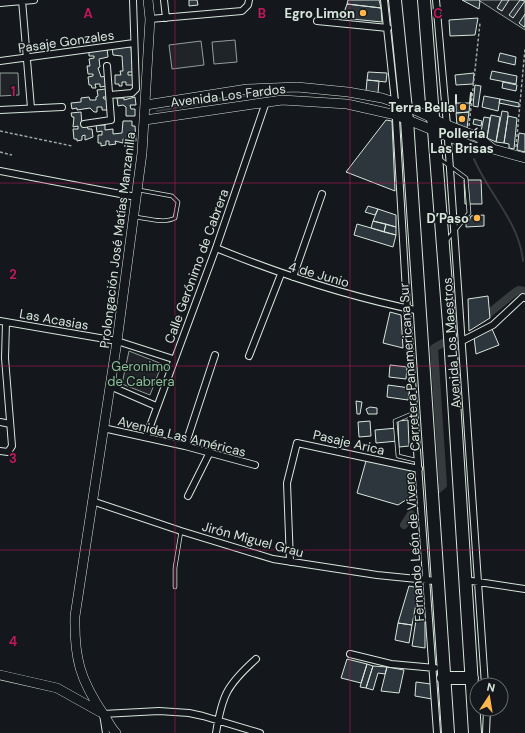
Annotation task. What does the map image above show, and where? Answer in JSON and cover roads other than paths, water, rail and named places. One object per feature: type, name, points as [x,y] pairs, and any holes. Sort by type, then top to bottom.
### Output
[{"type":"highway","name":"Carretera Panamericana Sur","points":[[395,0],[401,104],[408,120],[420,311],[432,507],[431,581],[439,671],[448,733]]},
{"type":"highway","points":[[424,0],[435,125],[472,677]]},
{"type":"highway","points":[[439,671],[469,677]]},
{"type":"highway","points":[[474,717],[475,733]]},
{"type":"street","points":[[22,0],[31,108]]},
{"type":"street","points":[[0,3],[34,0]]},
{"type":"street","points":[[110,95],[135,92],[134,0]]},
{"type":"street","name":"Prolongación José Matías Manzanilla","points":[[116,733],[84,683],[77,655],[75,637],[77,601],[117,341],[145,120],[150,19],[148,0]]},
{"type":"street","points":[[164,0],[166,18]]},
{"type":"street","points":[[150,19],[242,11],[248,5],[249,0]]},
{"type":"street","name":"Fernando León de Vivero","points":[[384,0],[401,104],[396,115],[407,309],[419,469],[431,581]]},
{"type":"street","name":"Avenida Los Maestros","points":[[436,0],[447,125],[484,677]]},
{"type":"street","points":[[317,21],[388,28]]},
{"type":"street","name":"Pasaje Gonzales","points":[[0,61],[134,43]]},
{"type":"street","points":[[84,124],[111,120],[107,66]]},
{"type":"street","name":"Avenida Los Fardos","points":[[146,105],[246,89],[297,87],[348,92],[401,104],[435,125]]},
{"type":"street","points":[[347,104],[348,92]]},
{"type":"street","name":"Avenida Los Fardos","points":[[145,120],[266,102],[296,100],[347,104],[396,115],[408,120],[435,125]]},
{"type":"street","name":"Calle Gerónimo de Cabrera","points":[[146,437],[173,359],[216,248],[266,102]]},
{"type":"street","points":[[0,110],[62,107]]},
{"type":"street","points":[[435,125],[447,125],[469,133],[478,137],[493,149]]},
{"type":"street","points":[[435,125],[447,136],[474,147],[493,149],[525,158]]},
{"type":"street","points":[[0,171],[136,193]]},
{"type":"street","points":[[293,277],[322,194]]},
{"type":"street","name":"4 de Junio","points":[[216,248],[281,274],[407,309],[420,311]]},
{"type":"street","points":[[249,356],[281,274]]},
{"type":"street","points":[[462,341],[493,325],[522,297],[525,298]]},
{"type":"street","points":[[0,451],[10,450],[12,446],[3,357],[3,321]]},
{"type":"street","name":"Las Acasias","points":[[3,321],[117,341],[173,359]]},
{"type":"street","points":[[185,446],[215,355]]},
{"type":"street","points":[[110,386],[156,406]]},
{"type":"street","points":[[0,422],[10,424]]},
{"type":"street","name":"Avenida Las Américas","points":[[103,428],[210,452],[255,465]]},
{"type":"street","name":"Pasaje Arica","points":[[290,562],[287,483],[297,443],[419,469]]},
{"type":"street","points":[[188,496],[210,452]]},
{"type":"street","name":"Jirón Miguel Grau","points":[[92,501],[181,531],[290,562],[431,581]]},
{"type":"street","points":[[465,580],[525,589]]},
{"type":"street","points":[[350,654],[391,664],[439,671],[437,733]]},
{"type":"street","points":[[216,733],[224,695],[239,676],[256,660]]},
{"type":"street","points":[[0,675],[56,688],[103,714],[159,711],[189,714],[218,720],[260,733]]},
{"type":"street","points":[[103,714],[106,733]]},
{"type":"street","points":[[486,733],[487,717]]},
{"type":"lane","points":[[437,156],[466,178],[469,213],[443,244]]},
{"type":"lane","points":[[133,217],[165,221],[172,219],[175,218],[178,202],[172,196],[136,193]]},
{"type":"lane","points":[[416,413],[395,421],[398,456],[419,462]]},
{"type":"lane","points":[[175,587],[175,568],[181,531]]},
{"type":"waterway","points":[[157,111],[258,94],[271,94]]},
{"type":"waterway","points":[[474,159],[516,233],[523,261]]},
{"type":"waterway","points":[[482,319],[514,293],[519,290],[525,291]]},
{"type":"waterway","points":[[437,490],[443,485],[434,348],[443,343]]},
{"type":"waterway","points":[[404,525],[411,514]]},
{"type":"place","name":"Egro Limon","points":[[363,13]]},
{"type":"place","name":"Terra Bella","points":[[463,107]]},
{"type":"place","name":"Pollería Las Brisas","points":[[462,119]]},
{"type":"place","name":"D’Paso","points":[[477,218]]},
{"type":"park label","name":"Geronimo de Cabrera","points":[[141,374]]}]
